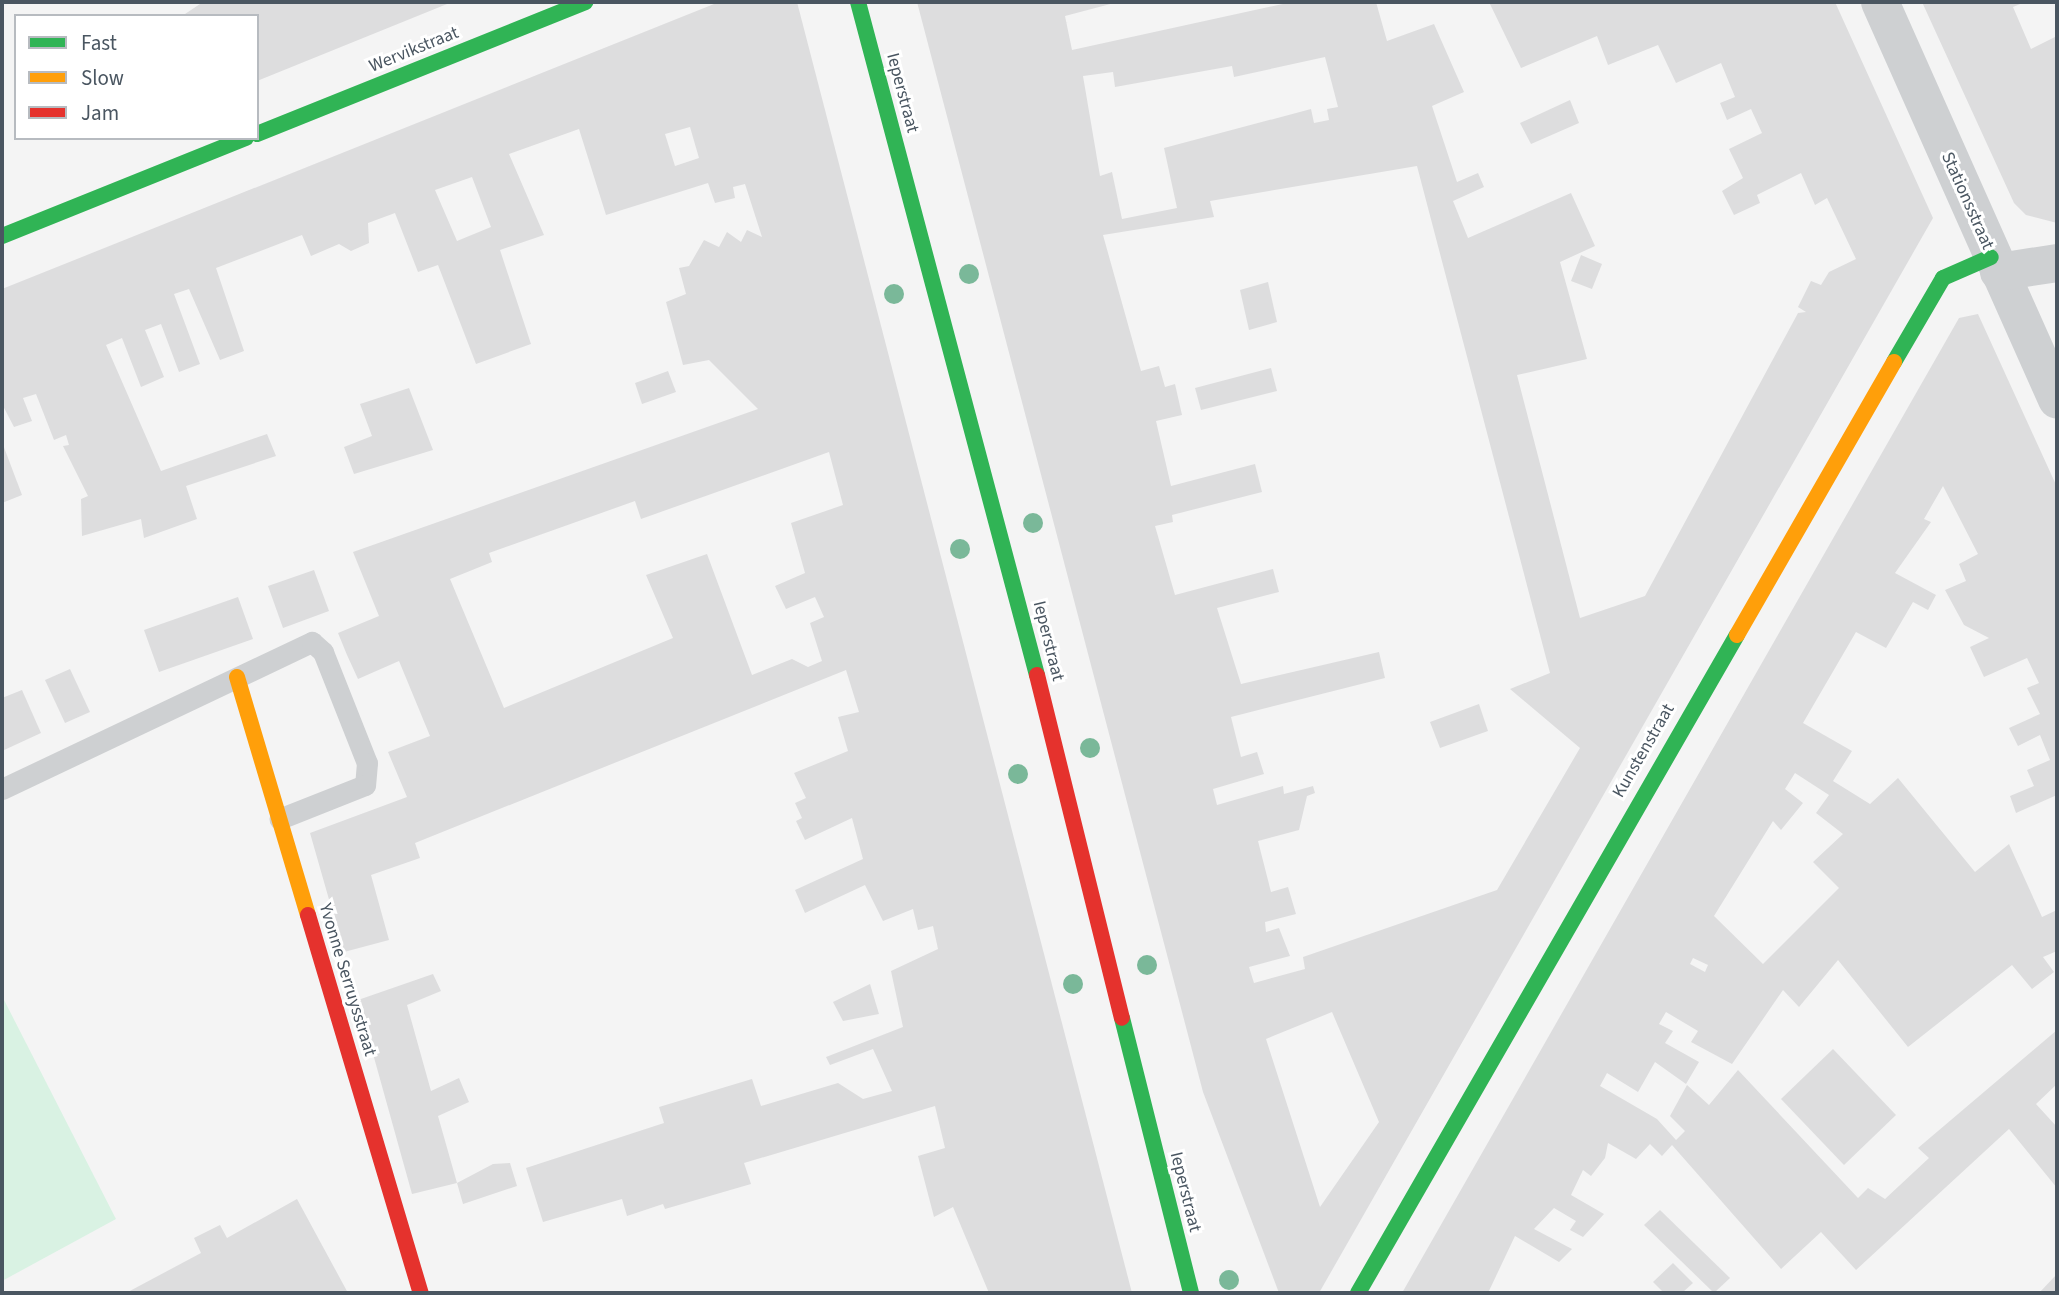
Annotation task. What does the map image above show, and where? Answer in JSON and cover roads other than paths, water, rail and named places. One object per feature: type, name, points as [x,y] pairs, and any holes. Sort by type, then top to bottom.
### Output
[{"type":"street","name":"Wervikstraat","points":[[259,133],[585,2]]},
{"type":"street","name":"Ieperstraat","points":[[858,2],[1025,628],[1191,1293]]},
{"type":"street","name":"Stationsstraat","points":[[1880,2],[2057,399]]},
{"type":"street","points":[[2,236],[241,140]]},
{"type":"street","points":[[1995,264],[2057,263]]},
{"type":"street","name":"Kunstenstraat","points":[[1358,1293],[1943,278],[1995,264]]},
{"type":"street","name":"Yvonne Serruysstraat","points":[[237,677],[421,1293]]},
{"type":"lane","points":[[2,789],[312,642],[323,652],[367,764],[365,785],[279,819]]}]
